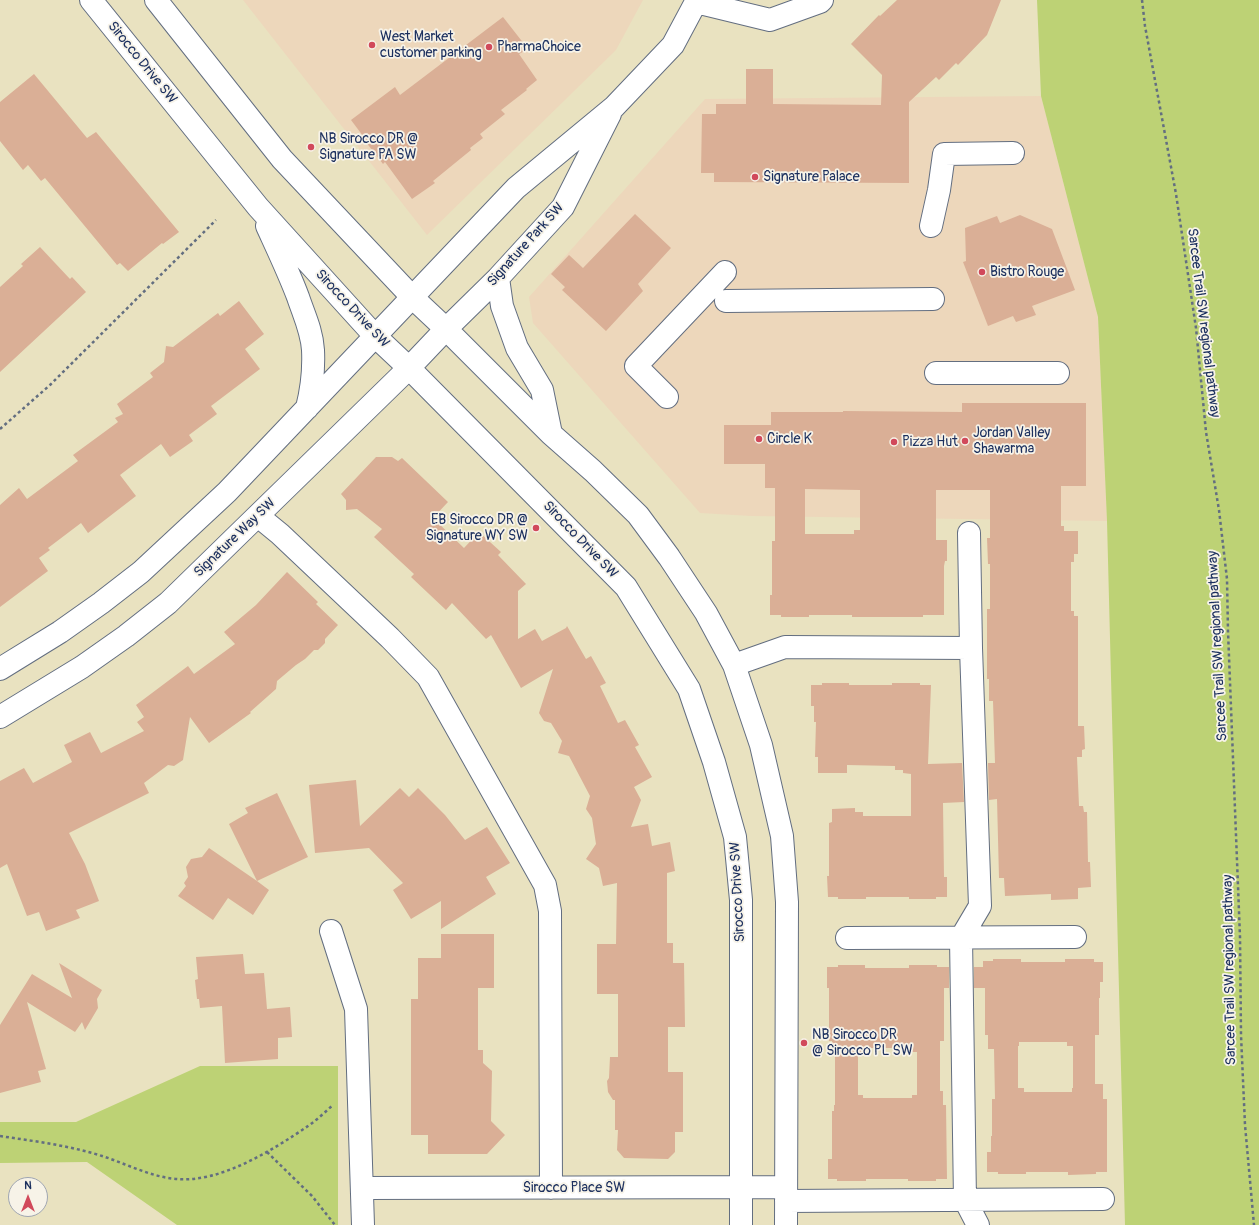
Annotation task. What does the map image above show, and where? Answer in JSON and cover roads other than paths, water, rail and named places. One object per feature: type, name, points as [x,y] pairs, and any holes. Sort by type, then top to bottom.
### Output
[{"type":"street","name":"Sirocco Drive SW","points":[[91,0],[258,206],[375,336],[409,368],[626,587],[689,689],[714,762],[735,837],[741,900],[741,1225]]},
{"type":"street","points":[[156,0],[282,159],[412,298],[446,329],[551,434],[594,471],[638,515],[669,557],[706,613],[734,665],[761,745],[782,836],[787,902],[786,1225]]},
{"type":"street","points":[[696,1],[770,20],[822,0]]},
{"type":"street","name":"Signature Park SW","points":[[412,298],[516,188],[614,107],[673,45],[696,1]]},
{"type":"street","name":"Signature Park SW","points":[[446,329],[498,278],[563,206],[614,107]]},
{"type":"street","points":[[931,226],[939,190],[944,154],[1013,153]]},
{"type":"street","points":[[258,206],[292,281],[310,332],[313,347],[314,369],[312,389],[307,408]]},
{"type":"street","points":[[667,396],[636,366],[725,272]]},
{"type":"street","points":[[498,278],[502,306],[517,348],[542,390],[551,434]]},
{"type":"street","points":[[0,669],[60,632],[141,572],[227,492],[412,298]]},
{"type":"street","points":[[726,301],[934,299]]},
{"type":"street","name":"Signature Way SW","points":[[0,717],[82,667],[126,636],[168,603],[409,368],[446,329]]},
{"type":"street","points":[[936,373],[1058,373]]},
{"type":"street","points":[[258,516],[280,534],[390,638],[428,677],[545,885],[550,911],[551,1188]]},
{"type":"street","points":[[969,533],[971,648],[980,906],[961,938],[965,1200],[978,1225]]},
{"type":"street","points":[[734,665],[785,647],[971,648]]},
{"type":"street","points":[[332,931],[356,1009],[363,1225]]},
{"type":"street","points":[[847,938],[1075,937]]},
{"type":"street","name":"Sirocco Place SW","points":[[363,1188],[741,1188],[786,1194],[965,1200],[1103,1199]]},
{"type":"place","name":"West Market customer parking","points":[[372,45]]},
{"type":"place","name":"PharmaChoice","points":[[489,47]]},
{"type":"place","name":"NB Sirocco DR @ Signature PA SW","points":[[311,147]]},
{"type":"place","name":"Signature Palace","points":[[755,177]]},
{"type":"place","name":"Bistro Rouge","points":[[982,272]]},
{"type":"place","name":"Circle K","points":[[759,439]]},
{"type":"place","name":"Jordan Valley Shawarma","points":[[965,441]]},
{"type":"place","name":"Pizza Hut","points":[[894,442]]},
{"type":"place","name":"EB Sirocco DR @ Signature WY SW","points":[[536,528]]},
{"type":"place","name":"NB Sirocco DR @ Sirocco PL SW","points":[[804,1043]]}]
